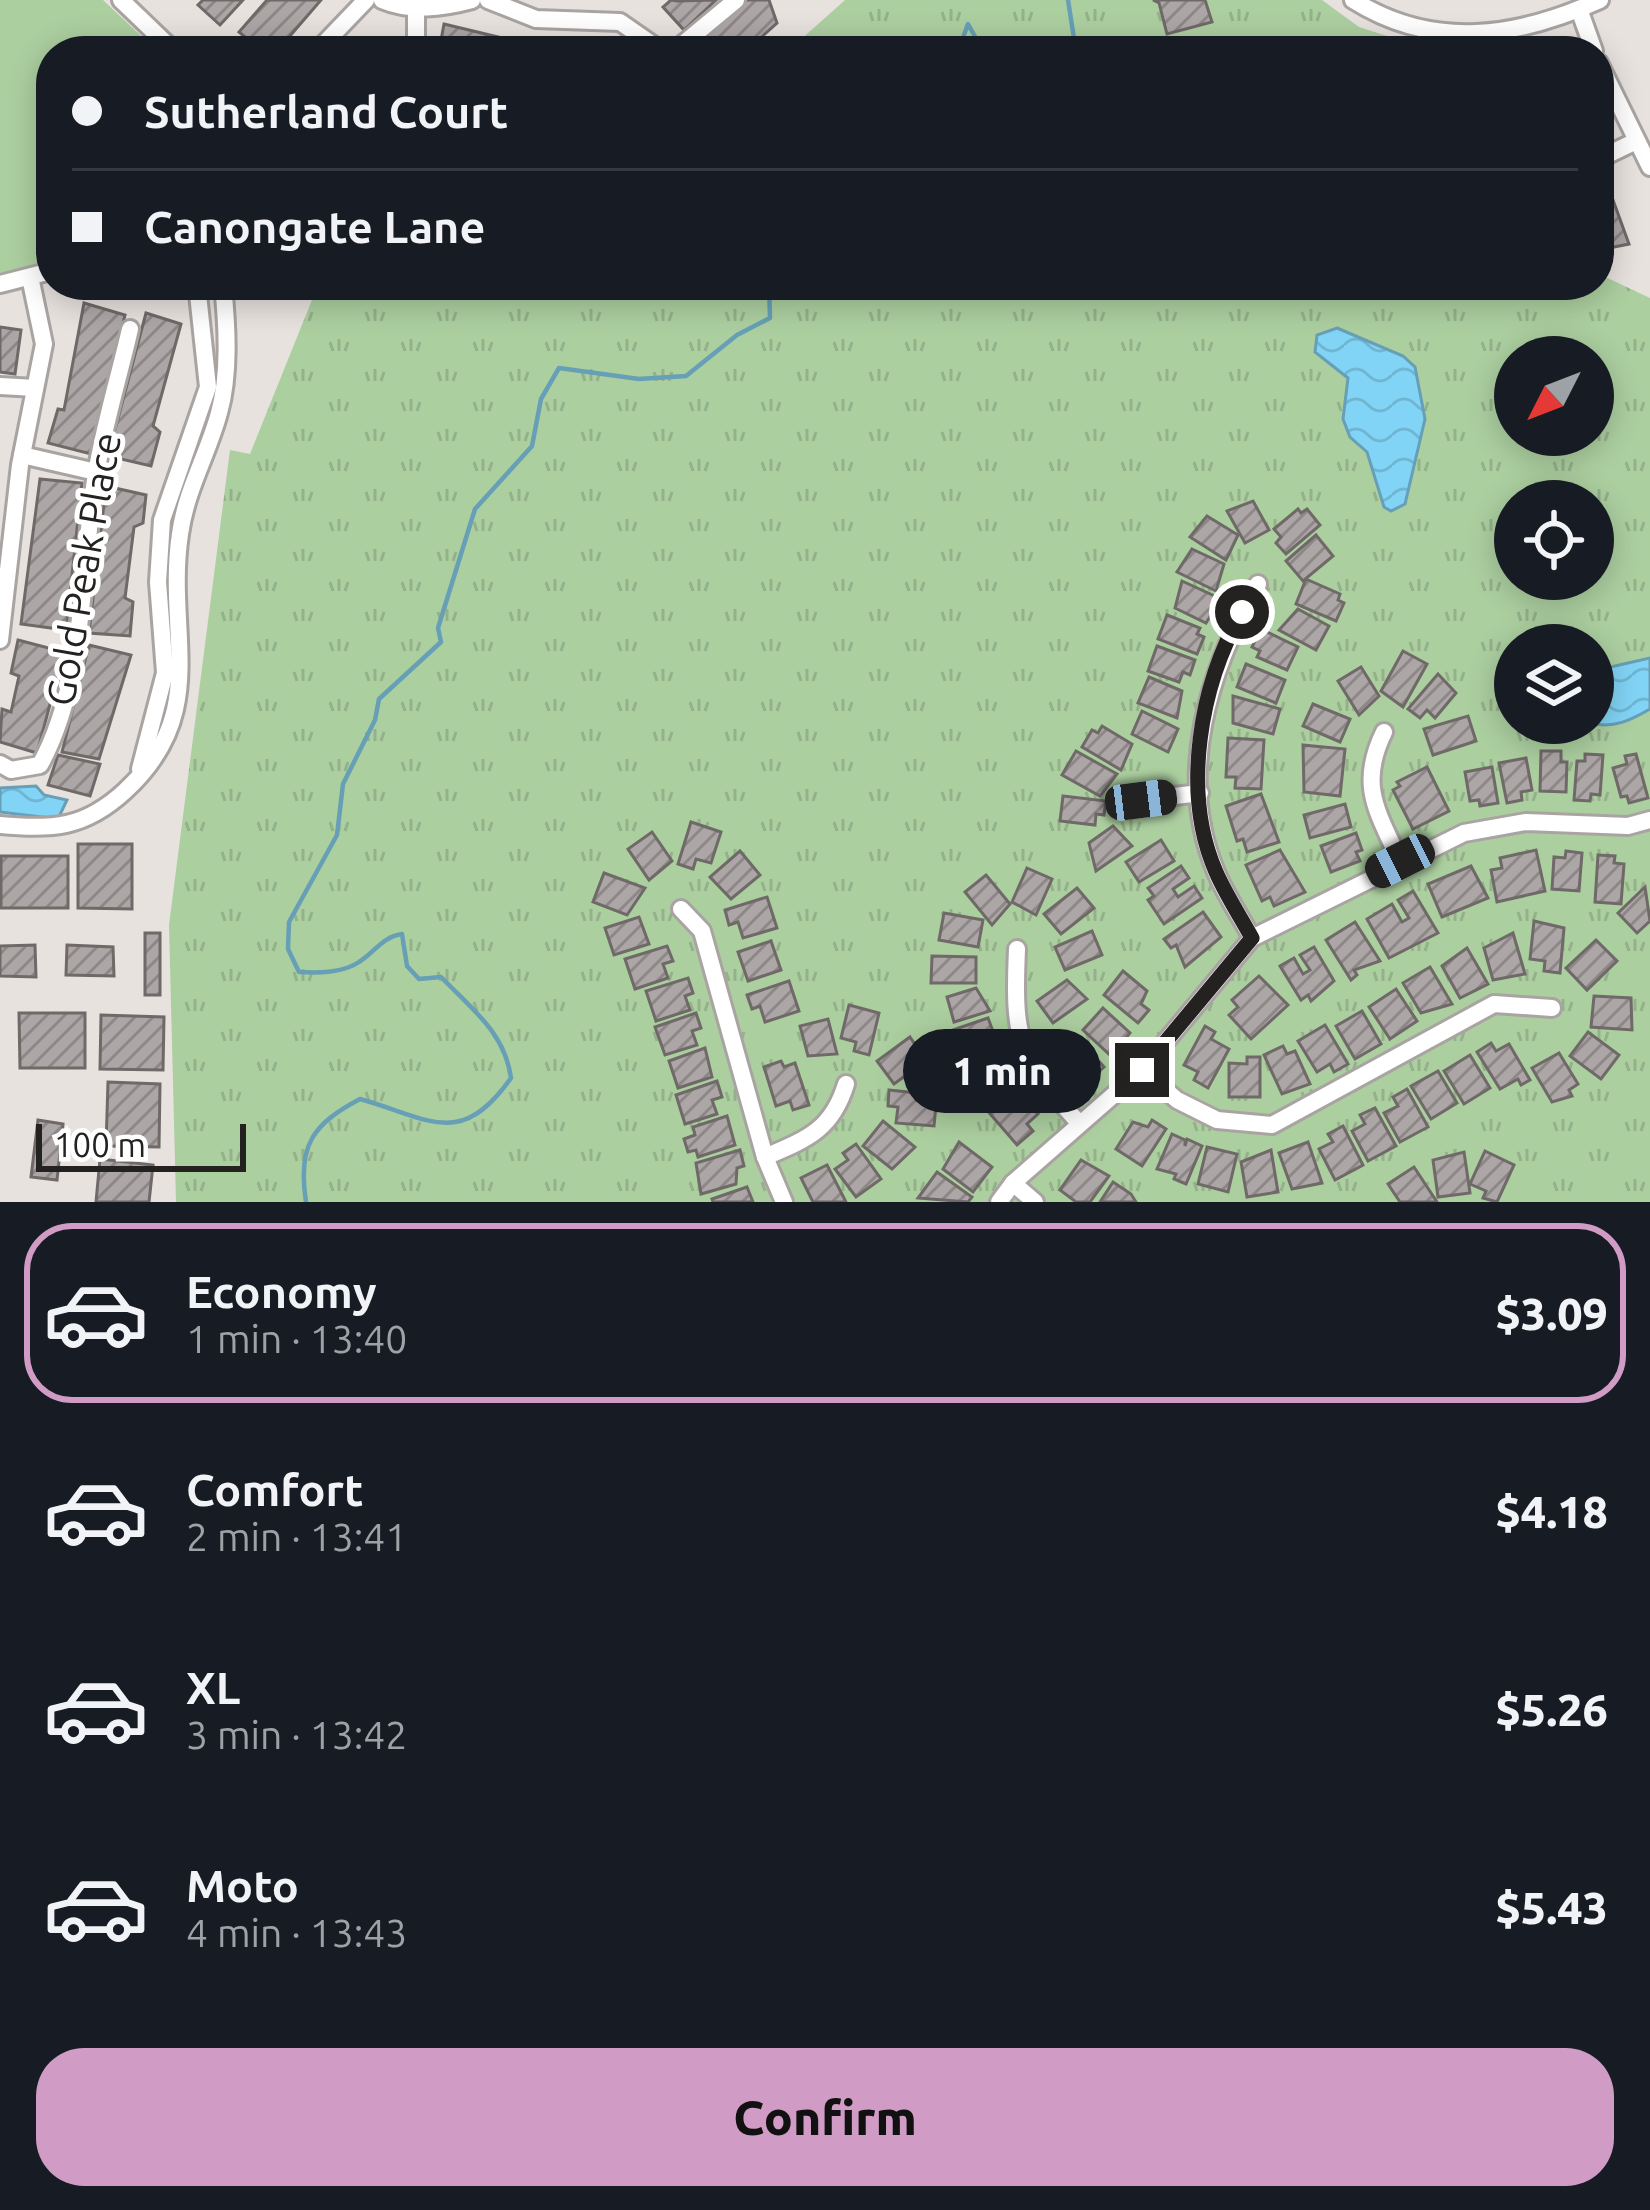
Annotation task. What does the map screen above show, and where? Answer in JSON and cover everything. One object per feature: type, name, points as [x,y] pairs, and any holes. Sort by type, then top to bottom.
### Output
[{"type":"street","points":[[121,0],[158,36]]},
{"type":"street","points":[[334,36],[366,0]]},
{"type":"street","points":[[382,0],[416,7],[472,0]]},
{"type":"street","points":[[488,0],[536,20],[620,22],[638,36]]},
{"type":"street","points":[[694,36],[736,0]]},
{"type":"street","points":[[1353,0],[1389,18],[1449,34],[1509,33],[1600,0]]},
{"type":"street","points":[[416,7],[416,36]]},
{"type":"street","points":[[1579,10],[1589,36]]},
{"type":"street","points":[[1614,97],[1650,167]]},
{"type":"street","points":[[1614,152],[1634,142]]},
{"type":"street","points":[[0,284],[36,275]]},
{"type":"street","name":"Gold Peak Place","points":[[0,640],[6,528],[44,344],[30,277]]},
{"type":"street","points":[[130,786],[148,750],[165,673],[158,582],[162,520],[208,387],[199,300]]},
{"type":"street","points":[[0,825],[44,830],[75,825],[130,786],[160,753],[176,715],[182,667],[177,555],[186,505],[223,397],[223,300]]},
{"type":"street","name":"Gold Peak Place","points":[[0,764],[11,770],[40,765],[52,742],[74,653],[96,472],[130,329]]},
{"type":"street","points":[[0,386],[35,388]]},
{"type":"street","points":[[22,455],[96,472]]},
{"type":"street","points":[[1252,938],[1214,869],[1200,793],[1202,716],[1226,640],[1258,584]]},
{"type":"street","points":[[1384,732],[1370,761],[1372,800],[1400,861]]},
{"type":"street","points":[[1141,800],[1200,793]]},
{"type":"street","points":[[999,1202],[1078,1123],[1142,1070],[1252,938],[1464,833],[1526,822],[1628,826],[1650,820]]},
{"type":"street","points":[[681,909],[702,931],[765,1156],[784,1202]]},
{"type":"street","points":[[1017,949],[1014,1017],[1031,1070],[1078,1123]]},
{"type":"street","points":[[1142,1070],[1177,1100],[1217,1120],[1272,1125],[1494,1004],[1552,1008]]},
{"type":"street","points":[[765,1156],[821,1132],[838,1112],[846,1084]]},
{"type":"street","points":[[1013,1183],[1034,1202]]},
{"type":"green space","points":[[0,0],[103,0],[141,36],[36,36],[36,266],[0,273]]},
{"type":"green space","points":[[845,0],[1322,0],[1359,27],[1387,36],[805,36]]},
{"type":"green space","points":[[1614,281],[1650,298],[1650,1202],[176,1202],[169,925],[230,450],[250,454],[312,300],[1614,300]]},
{"type":"water","points":[[1337,328],[1403,356],[1415,367],[1425,419],[1405,504],[1391,511],[1384,507],[1367,452],[1350,437],[1343,419],[1348,378],[1315,352],[1317,335]]},
{"type":"water","points":[[1650,658],[1650,709],[1614,724],[1614,666]]},
{"type":"water","points":[[36,786],[44,795],[67,800],[58,819],[0,812],[0,788]]},
{"type":"building","points":[[203,0],[243,0],[220,25],[198,5]]},
{"type":"building","points":[[267,0],[321,0],[290,36],[244,36],[239,32]]},
{"type":"building","points":[[671,0],[716,0],[684,30],[663,7]]},
{"type":"building","points":[[743,0],[769,0],[777,23],[763,36],[704,36]]},
{"type":"building","points":[[1153,0],[1205,0],[1212,22],[1167,34],[1159,3]]},
{"type":"building","points":[[444,24],[494,36],[442,36]]},
{"type":"building","points":[[1614,203],[1629,244],[1614,247]]},
{"type":"building","points":[[84,303],[125,315],[91,454],[48,443],[58,409],[64,410]]},
{"type":"building","points":[[146,313],[181,324],[153,426],[160,432],[151,466],[108,456]]},
{"type":"building","points":[[0,327],[21,330],[15,374],[0,372]]},
{"type":"building","points":[[40,479],[82,483],[66,630],[21,624]]},
{"type":"building","points":[[106,486],[146,495],[143,523],[134,527],[125,598],[133,602],[130,636],[89,633]]},
{"type":"building","points":[[1253,501],[1269,530],[1245,543],[1227,511]]},
{"type":"building","points":[[1298,509],[1301,513],[1307,509],[1320,525],[1286,554],[1276,543],[1281,537],[1274,529]]},
{"type":"building","points":[[1207,516],[1238,535],[1226,560],[1190,537]]},
{"type":"building","points":[[1316,535],[1333,556],[1303,581],[1286,561]]},
{"type":"building","points":[[1192,549],[1224,564],[1216,591],[1177,572]]},
{"type":"building","points":[[1306,579],[1340,594],[1338,600],[1344,603],[1336,621],[1296,604]]},
{"type":"building","points":[[1182,581],[1221,599],[1206,623],[1175,608]]},
{"type":"building","points":[[1298,609],[1329,626],[1316,650],[1279,630]]},
{"type":"building","points":[[1167,615],[1200,628],[1197,634],[1204,637],[1197,654],[1158,639]]},
{"type":"building","points":[[1261,629],[1298,647],[1287,670],[1257,657],[1260,651],[1252,647]]},
{"type":"building","points":[[18,640],[64,652],[37,753],[0,742],[2,709],[11,712],[19,676],[11,673]]},
{"type":"building","points":[[89,645],[131,655],[99,759],[62,752]]},
{"type":"building","points":[[1157,646],[1195,660],[1190,675],[1183,672],[1179,682],[1148,671]]},
{"type":"building","points":[[1403,651],[1427,664],[1403,707],[1381,691]]},
{"type":"building","points":[[1246,664],[1285,680],[1276,703],[1237,687]]},
{"type":"building","points":[[1361,667],[1379,696],[1359,715],[1338,681]]},
{"type":"building","points":[[1438,674],[1456,693],[1435,718],[1427,710],[1420,718],[1408,709]]},
{"type":"building","points":[[1149,677],[1182,691],[1177,718],[1138,703]]},
{"type":"building","points":[[1233,696],[1280,709],[1273,734],[1233,723]]},
{"type":"building","points":[[1313,704],[1350,719],[1340,742],[1303,726]]},
{"type":"building","points":[[1142,711],[1178,729],[1168,752],[1132,734]]},
{"type":"building","points":[[1468,716],[1476,741],[1433,755],[1424,729]]},
{"type":"building","points":[[1102,726],[1132,744],[1121,770],[1082,747],[1092,730],[1098,733]]},
{"type":"building","points":[[1228,738],[1264,740],[1261,789],[1235,788],[1236,777],[1226,777]]},
{"type":"building","points":[[1303,745],[1345,749],[1340,796],[1304,792]]},
{"type":"building","points":[[1076,751],[1117,774],[1100,796],[1062,775]]},
{"type":"building","points":[[1541,751],[1561,751],[1561,762],[1567,762],[1566,792],[1540,791]]},
{"type":"building","points":[[1585,754],[1603,755],[1600,795],[1591,794],[1590,801],[1574,800],[1577,761],[1585,761]]},
{"type":"building","points":[[1636,754],[1648,798],[1629,803],[1627,796],[1621,797],[1613,768],[1627,764],[1625,756]]},
{"type":"building","points":[[58,755],[100,764],[90,796],[48,785]]},
{"type":"building","points":[[1526,758],[1532,790],[1521,792],[1522,800],[1507,803],[1499,763]]},
{"type":"building","points":[[1427,767],[1449,811],[1413,829],[1393,790],[1400,786],[1397,782]]},
{"type":"building","points":[[1492,767],[1498,803],[1480,806],[1479,800],[1470,801],[1465,772]]},
{"type":"building","points":[[1261,794],[1279,842],[1247,852],[1243,839],[1237,841],[1226,806]]},
{"type":"building","points":[[1063,796],[1106,801],[1104,815],[1096,814],[1095,825],[1060,821]]},
{"type":"building","points":[[1345,804],[1351,827],[1310,838],[1304,815]]},
{"type":"building","points":[[691,822],[721,832],[711,863],[696,859],[693,869],[678,864]]},
{"type":"building","points":[[1113,826],[1132,846],[1096,871],[1089,843]]},
{"type":"building","points":[[652,832],[672,861],[649,880],[628,849]]},
{"type":"building","points":[[1356,833],[1360,861],[1331,872],[1321,846]]},
{"type":"building","points":[[1161,840],[1174,861],[1139,882],[1126,862]]},
{"type":"building","points":[[78,844],[132,844],[132,909],[78,908]]},
{"type":"building","points":[[1280,850],[1305,892],[1274,906],[1270,897],[1262,901],[1246,865]]},
{"type":"building","points":[[1536,850],[1545,891],[1497,902],[1491,870],[1502,868],[1500,858]]},
{"type":"building","points":[[740,851],[760,875],[731,899],[710,877]]},
{"type":"building","points":[[1566,851],[1582,853],[1579,891],[1552,889],[1554,857],[1565,858]]},
{"type":"building","points":[[1598,855],[1615,856],[1614,863],[1624,864],[1621,904],[1595,902]]},
{"type":"building","points":[[1,856],[68,856],[68,908],[1,908]]},
{"type":"building","points":[[1181,866],[1189,878],[1173,889],[1178,897],[1194,886],[1202,898],[1164,924],[1148,900],[1154,896],[1148,888]]},
{"type":"building","points":[[1471,866],[1488,898],[1442,917],[1428,884]]},
{"type":"building","points":[[1027,868],[1052,879],[1036,915],[1012,902]]},
{"type":"building","points":[[604,873],[645,888],[627,915],[593,902]]},
{"type":"building","points":[[986,875],[1010,904],[992,925],[965,892]]},
{"type":"building","points":[[1645,887],[1650,921],[1637,933],[1618,913]]},
{"type":"building","points":[[1077,888],[1094,908],[1061,934],[1044,914]]},
{"type":"building","points":[[1413,891],[1438,933],[1389,958],[1367,919],[1392,904],[1402,922],[1409,918],[1398,900]]},
{"type":"building","points":[[767,897],[777,928],[743,938],[738,922],[729,925],[725,910]]},
{"type":"building","points":[[1203,912],[1221,937],[1185,967],[1176,945],[1171,948],[1164,939]]},
{"type":"building","points":[[944,913],[983,920],[978,947],[939,940]]},
{"type":"building","points":[[639,917],[649,944],[614,955],[605,928]]},
{"type":"building","points":[[1534,921],[1564,928],[1560,973],[1544,971],[1545,961],[1530,959]]},
{"type":"building","points":[[1355,922],[1380,961],[1354,970],[1357,975],[1351,980],[1326,940]]},
{"type":"building","points":[[1092,931],[1102,955],[1065,970],[1055,947]]},
{"type":"building","points":[[145,933],[160,933],[160,995],[145,995]]},
{"type":"building","points":[[1513,933],[1525,974],[1493,980],[1484,948]]},
{"type":"building","points":[[1596,940],[1617,961],[1587,990],[1566,968]]},
{"type":"building","points":[[771,941],[781,970],[748,981],[738,952]]},
{"type":"building","points":[[35,945],[36,977],[0,976],[0,946]]},
{"type":"building","points":[[67,945],[113,947],[114,976],[66,975]]},
{"type":"building","points":[[667,946],[673,961],[663,964],[668,978],[635,989],[625,959]]},
{"type":"building","points":[[1314,947],[1334,981],[1311,1001],[1308,995],[1301,1000],[1280,966],[1294,958],[1303,974],[1310,970],[1300,955]]},
{"type":"building","points":[[1467,948],[1488,984],[1460,998],[1442,966]]},
{"type":"building","points":[[932,956],[976,957],[976,983],[931,983]]},
{"type":"building","points":[[1430,967],[1452,1004],[1421,1013],[1403,983]]},
{"type":"building","points":[[1123,971],[1147,991],[1141,1004],[1149,1010],[1138,1023],[1104,995]]},
{"type":"building","points":[[1259,976],[1288,1005],[1251,1039],[1229,1015],[1238,1007],[1232,1000]]},
{"type":"building","points":[[688,978],[693,993],[685,996],[690,1010],[656,1021],[646,991]]},
{"type":"building","points":[[1067,980],[1087,999],[1053,1023],[1037,1001]]},
{"type":"building","points":[[789,981],[799,1011],[765,1022],[760,1006],[752,1009],[747,995]]},
{"type":"building","points":[[976,988],[990,1011],[954,1022],[947,997]]},
{"type":"building","points":[[1396,989],[1417,1021],[1390,1039],[1369,1007]]},
{"type":"building","points":[[1594,996],[1631,998],[1632,1030],[1591,1027]]},
{"type":"building","points":[[849,1005],[879,1013],[869,1055],[854,1051],[856,1042],[841,1038]]},
{"type":"building","points":[[1103,1008],[1130,1033],[1111,1056],[1083,1030]]},
{"type":"building","points":[[1362,1011],[1381,1044],[1355,1059],[1336,1026]]},
{"type":"building","points":[[19,1013],[85,1013],[85,1068],[20,1068]]},
{"type":"building","points":[[696,1013],[701,1028],[692,1031],[697,1045],[665,1055],[655,1027]]},
{"type":"building","points":[[101,1015],[164,1017],[163,1070],[100,1069]]},
{"type":"building","points":[[988,1018],[997,1042],[958,1056],[950,1031]]},
{"type":"building","points":[[828,1019],[837,1054],[808,1056],[800,1026]]},
{"type":"building","points":[[1325,1025],[1348,1064],[1334,1072],[1330,1064],[1317,1072],[1298,1041]]},
{"type":"building","points":[[1205,1026],[1215,1032],[1211,1039],[1229,1049],[1208,1088],[1194,1080],[1198,1072],[1184,1065]]},
{"type":"building","points":[[1588,1032],[1619,1055],[1601,1079],[1570,1056]]},
{"type":"building","points":[[1075,1035],[1104,1067],[1093,1077],[1087,1070],[1075,1081],[1052,1056]]},
{"type":"building","points":[[910,1037],[926,1061],[894,1084],[877,1061]]},
{"type":"building","points":[[1491,1043],[1496,1051],[1509,1044],[1530,1080],[1521,1085],[1518,1079],[1500,1089],[1477,1052]]},
{"type":"building","points":[[1283,1046],[1287,1054],[1295,1051],[1310,1084],[1282,1094],[1264,1055]]},
{"type":"building","points":[[705,1048],[712,1077],[678,1088],[669,1061]]},
{"type":"building","points":[[1559,1053],[1578,1084],[1569,1090],[1572,1096],[1552,1102],[1532,1068]]},
{"type":"building","points":[[1470,1055],[1490,1088],[1464,1104],[1444,1071]]},
{"type":"building","points":[[1247,1057],[1260,1057],[1260,1097],[1229,1097],[1229,1063],[1247,1064]]},
{"type":"building","points":[[781,1061],[784,1067],[795,1063],[809,1105],[793,1110],[790,1101],[776,1106],[764,1067]]},
{"type":"building","points":[[983,1061],[988,1069],[1000,1061],[1010,1076],[978,1096],[964,1073]]},
{"type":"building","points":[[1438,1071],[1457,1103],[1431,1119],[1411,1086]]},
{"type":"building","points":[[717,1081],[722,1097],[712,1100],[717,1114],[685,1124],[676,1095]]},
{"type":"building","points":[[108,1082],[160,1084],[159,1147],[106,1146]]},
{"type":"building","points":[[1012,1084],[1038,1114],[1027,1124],[1033,1131],[1017,1145],[985,1108]]},
{"type":"building","points":[[1407,1089],[1428,1127],[1400,1142],[1384,1113],[1398,1106],[1393,1097]]},
{"type":"building","points":[[889,1090],[937,1095],[934,1126],[896,1123],[898,1107],[888,1106]]},
{"type":"building","points":[[1375,1108],[1396,1146],[1368,1161],[1352,1131],[1365,1124],[1360,1115]]},
{"type":"building","points":[[727,1116],[735,1145],[698,1157],[696,1150],[688,1152],[684,1139],[695,1135],[693,1127]]},
{"type":"building","points":[[38,1120],[63,1124],[57,1180],[31,1177]]},
{"type":"building","points":[[1152,1120],[1166,1129],[1142,1166],[1116,1149],[1133,1122],[1148,1127]]},
{"type":"building","points":[[883,1121],[915,1147],[892,1169],[863,1146]]},
{"type":"building","points":[[1343,1126],[1363,1165],[1335,1180],[1319,1149],[1333,1142],[1328,1134]]},
{"type":"building","points":[[1172,1134],[1185,1140],[1185,1146],[1187,1139],[1202,1146],[1186,1184],[1174,1179],[1176,1174],[1157,1169]]},
{"type":"building","points":[[959,1142],[992,1167],[973,1192],[943,1169]]},
{"type":"building","points":[[1308,1142],[1322,1183],[1292,1189],[1279,1153]]},
{"type":"building","points":[[856,1144],[881,1179],[856,1197],[835,1169],[848,1160],[843,1153]]},
{"type":"building","points":[[1207,1147],[1237,1154],[1228,1192],[1198,1184]]},
{"type":"building","points":[[740,1150],[744,1166],[737,1168],[736,1184],[701,1194],[696,1163]]},
{"type":"building","points":[[1271,1150],[1278,1192],[1247,1197],[1241,1162]]},
{"type":"building","points":[[1485,1151],[1514,1165],[1497,1202],[1483,1198],[1486,1191],[1470,1184]]},
{"type":"building","points":[[1464,1152],[1470,1193],[1438,1197],[1433,1160]]},
{"type":"building","points":[[100,1159],[153,1165],[149,1202],[96,1202]]},
{"type":"building","points":[[1081,1160],[1109,1176],[1090,1202],[1076,1202],[1060,1190]]},
{"type":"building","points":[[827,1165],[846,1202],[813,1202],[801,1178]]},
{"type":"building","points":[[1414,1167],[1437,1202],[1400,1202],[1388,1184]]},
{"type":"building","points":[[937,1172],[972,1197],[968,1202],[918,1198]]},
{"type":"building","points":[[1113,1182],[1131,1194],[1136,1202],[1100,1202]]},
{"type":"building","points":[[747,1187],[753,1202],[713,1202],[712,1199]]},
{"type":"waterway","points":[[1068,0],[1074,36]]},
{"type":"waterway","points":[[964,36],[968,24],[975,36]]},
{"type":"waterway","points":[[306,1202],[307,1151],[320,1128],[344,1108],[360,1099],[425,1120],[459,1121],[493,1100],[511,1078],[502,1048],[475,1011],[441,977],[419,979],[407,966],[402,934],[353,966],[330,972],[299,972],[288,949],[289,922],[337,835],[343,784],[375,720],[379,699],[441,642],[438,628],[475,509],[532,446],[541,399],[559,368],[639,379],[686,376],[737,335],[770,318],[769,300]]},
{"type":"route","points":[[1142,1070],[1252,938],[1214,869],[1200,793],[1202,716],[1226,640],[1242,612]]}]
